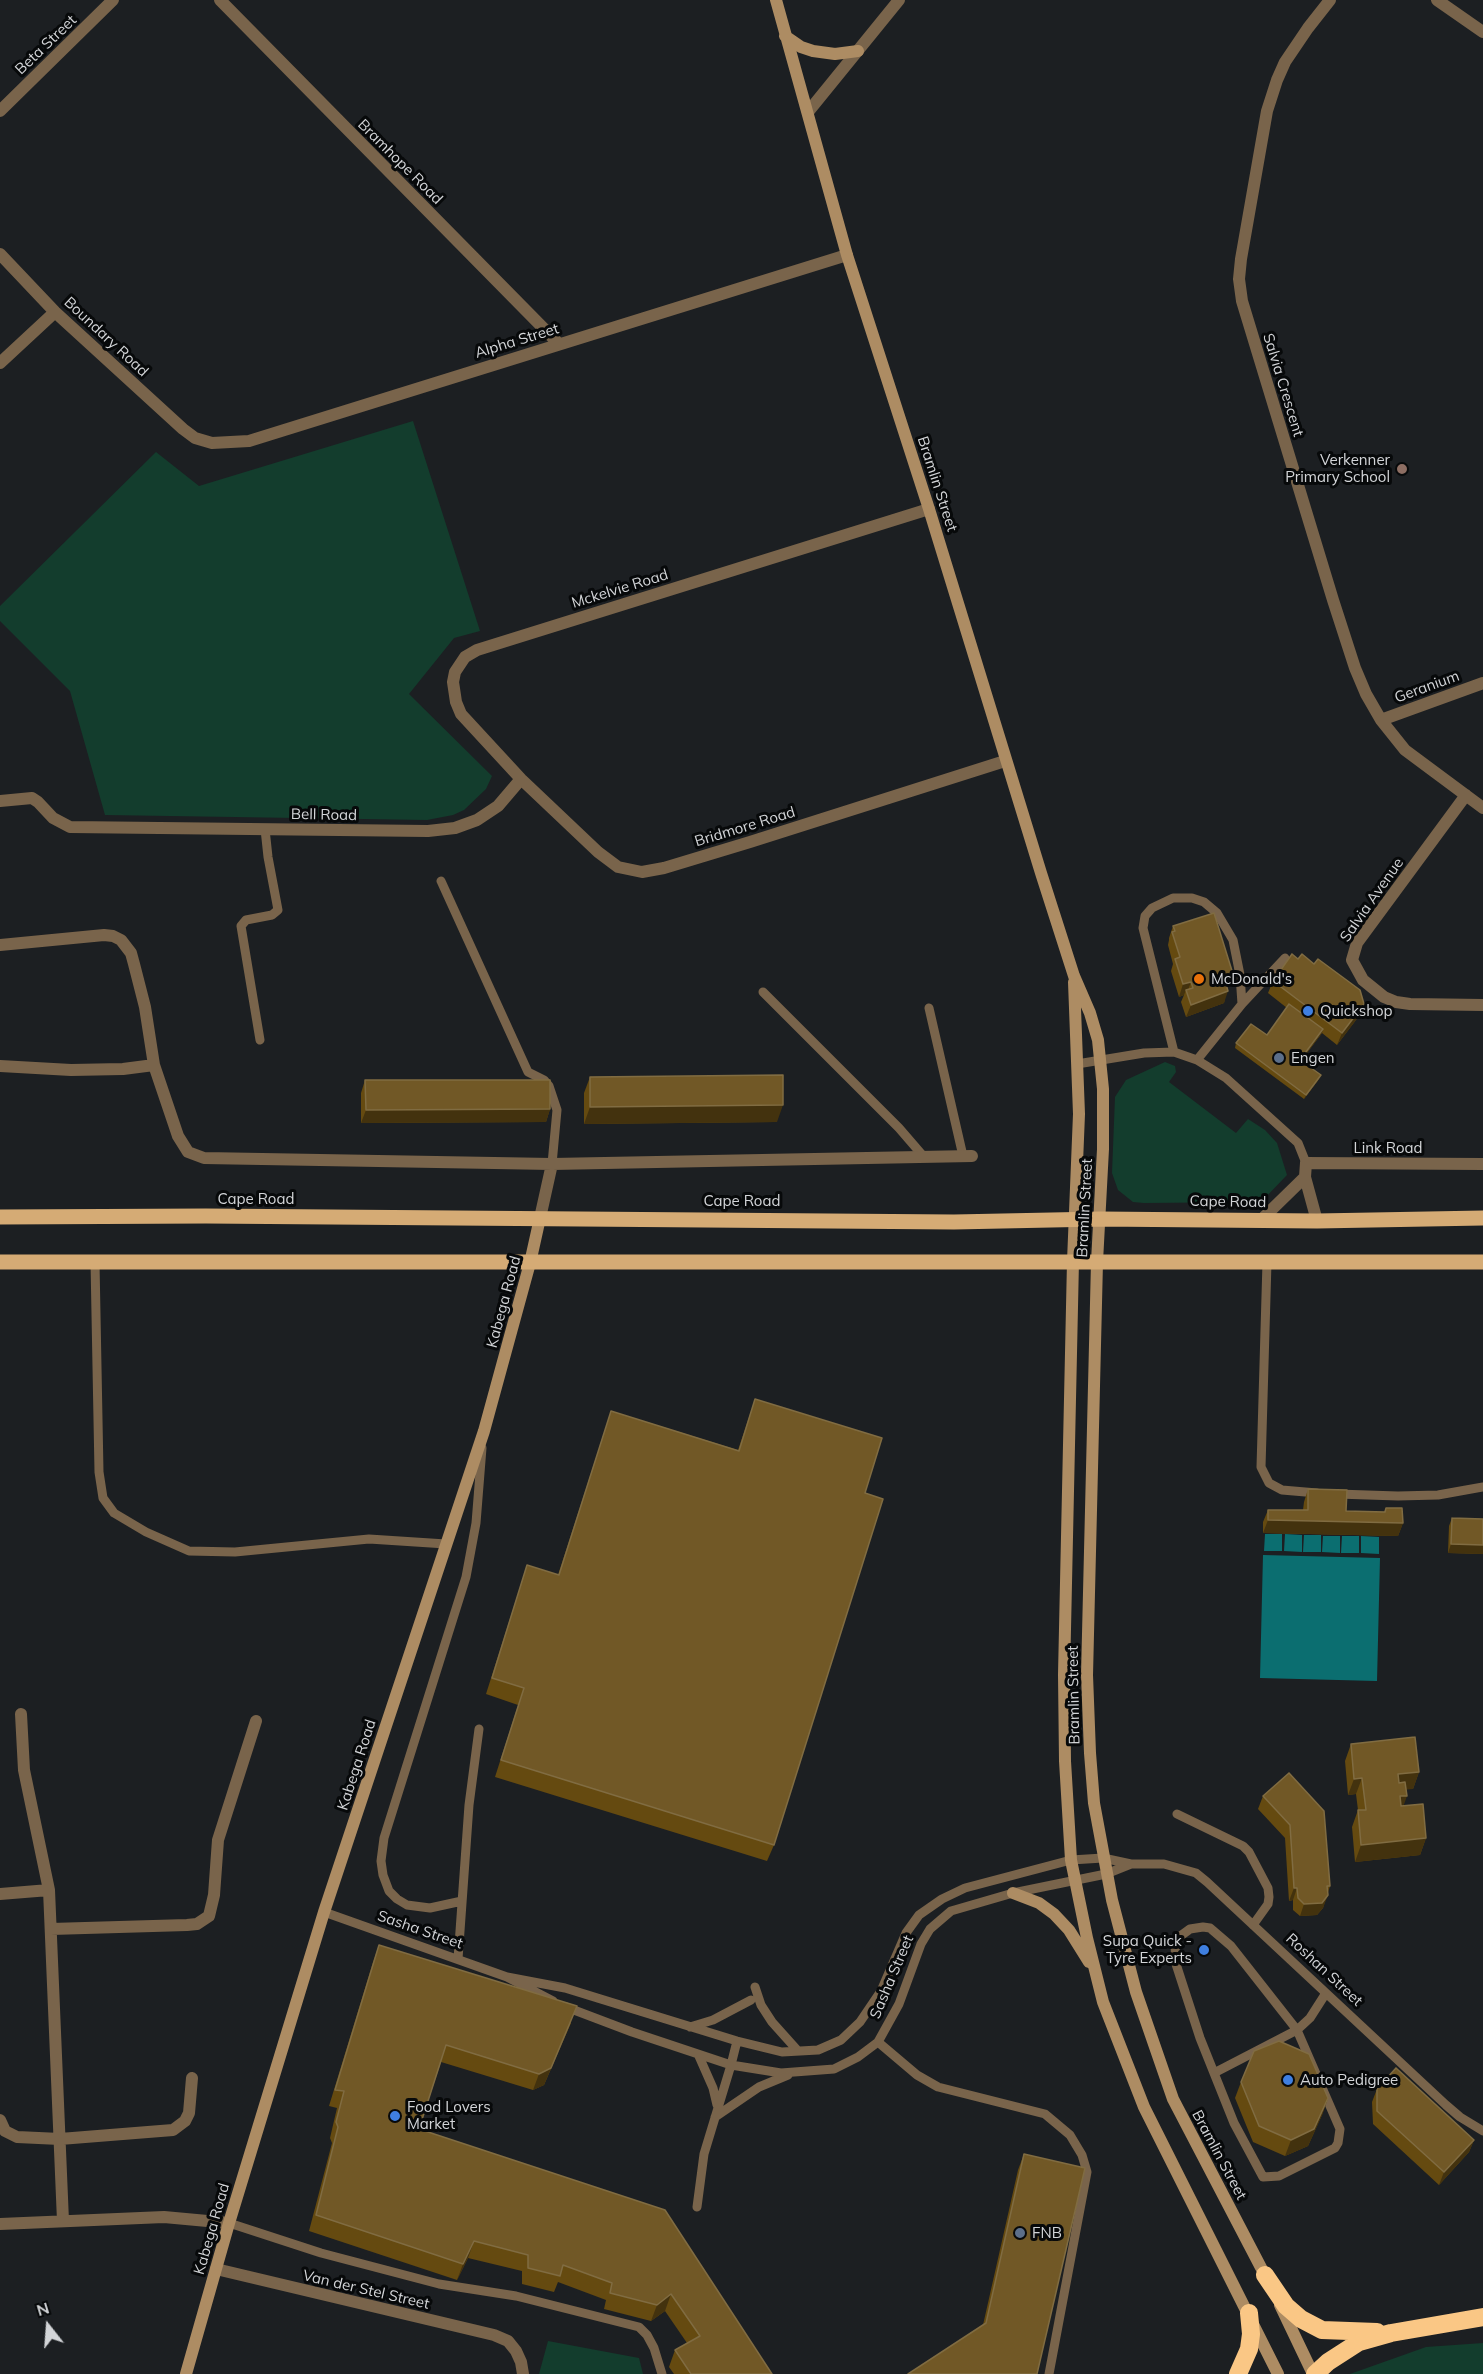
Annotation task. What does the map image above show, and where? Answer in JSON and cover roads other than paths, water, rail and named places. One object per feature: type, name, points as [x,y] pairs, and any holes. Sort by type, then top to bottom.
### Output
[{"type":"highway","points":[[1265,2275],[1286,2306],[1301,2319],[1322,2330],[1391,2333]]},
{"type":"highway","points":[[1238,2374],[1249,2349],[1250,2313]]},
{"type":"highway","points":[[1314,2374],[1359,2342],[1391,2333],[1483,2317]]},
{"type":"main road","name":"Cape Road","points":[[0,1217],[540,1218],[954,1222],[1075,1219],[1317,1221],[1483,1218]]},
{"type":"main road","points":[[0,1262],[1483,1262]]},
{"type":"street","name":"Beta Street","points":[[0,111],[113,0]]},
{"type":"street","name":"Bramhope Road","points":[[221,0],[559,344]]},
{"type":"street","name":"Bramlin Street","points":[[776,0],[847,255],[929,509],[1005,760],[1074,976],[1090,1012],[1098,1040],[1103,1089],[1087,1675],[1094,1803],[1106,1874],[1137,1992],[1173,2099],[1314,2374]]},
{"type":"street","points":[[808,112],[899,0]]},
{"type":"street","name":"Salvia Crescent","points":[[1330,0],[1302,36],[1276,80],[1265,122],[1244,237],[1239,279],[1242,301],[1355,668],[1366,694],[1381,720],[1405,750],[1483,808]]},
{"type":"street","points":[[1437,0],[1483,32]]},
{"type":"street","points":[[785,36],[801,47],[813,51],[835,54],[858,51]]},
{"type":"street","name":"Boundary Road","points":[[0,254],[55,312],[195,438]]},
{"type":"street","name":"Alpha Street","points":[[195,438],[212,443],[249,441],[847,255]]},
{"type":"street","points":[[0,363],[55,312]]},
{"type":"street","name":"Mckelvie Road","points":[[521,779],[461,714],[456,702],[453,682],[455,672],[465,657],[503,640],[929,509]]},
{"type":"street","name":"Geranium","points":[[1381,720],[1483,683]]},
{"type":"street","name":"Bridmore Road","points":[[521,779],[598,852],[618,867],[642,872],[664,868],[727,849],[1005,760]]},
{"type":"street","name":"Bell Road","points":[[0,801],[32,798],[60,824],[70,827],[428,831],[455,828],[477,820],[498,806],[521,779]]},
{"type":"street","name":"Salvia Avenue","points":[[1466,795],[1357,943],[1352,960],[1363,980],[1384,997],[1396,1002],[1483,1005]]},
{"type":"street","points":[[0,945],[104,935],[121,940],[131,953],[145,1007],[154,1065],[178,1136],[188,1152],[204,1158],[552,1164],[967,1156]]},
{"type":"street","name":"Bramlin Street","points":[[1074,976],[1079,1114],[1073,1261],[1064,1675],[1065,1761],[1071,1860],[1103,2002],[1144,2107],[1250,2313],[1278,2374]]},
{"type":"street","points":[[0,1066],[71,1070],[123,1069],[154,1065]]},
{"type":"street","points":[[1306,1163],[1305,1177],[1317,1221]]},
{"type":"street","name":"Link Road","points":[[1306,1163],[1483,1164]]},
{"type":"street","name":"Kabega Road","points":[[186,2374],[229,2223],[324,1912],[484,1431],[530,1263],[552,1164]]},
{"type":"street","points":[[1261,1220],[1305,1177]]},
{"type":"street","points":[[21,1714],[24,1770],[49,1890],[63,2221]]},
{"type":"street","points":[[51,1929],[187,1925],[197,1924],[209,1916],[214,1896],[218,1840],[256,1721]]},
{"type":"street","points":[[0,1894],[49,1890]]},
{"type":"street","points":[[1013,1893],[1039,1903],[1054,1914],[1069,1930],[1096,1973]]},
{"type":"street","points":[[0,2120],[9,2135],[16,2137],[60,2139],[173,2130],[185,2121],[189,2113],[192,2078]]},
{"type":"street","points":[[0,2224],[164,2217],[229,2223]]},
{"type":"street","name":"Van der Stel Street","points":[[216,2269],[494,2336],[508,2341],[521,2361],[523,2374]]},
{"type":"lane","points":[[260,1040],[241,926],[246,920],[272,915],[278,910],[265,829]]},
{"type":"lane","points":[[441,881],[528,1072],[544,1080],[549,1086],[557,1110],[552,1164]]},
{"type":"lane","points":[[1174,1052],[1143,928],[1145,916],[1152,908],[1173,898],[1192,898],[1204,902],[1217,914],[1233,940],[1240,975],[1242,1004]]},
{"type":"lane","points":[[1197,1060],[1242,1004],[1285,958]]},
{"type":"lane","points":[[763,992],[899,1128],[924,1157]]},
{"type":"lane","points":[[929,1008],[967,1156]]},
{"type":"lane","points":[[1077,1064],[1174,1052],[1197,1060],[1226,1078],[1298,1143],[1306,1163]]},
{"type":"lane","points":[[95,1262],[99,1472],[103,1498],[114,1513],[146,1532],[189,1551],[235,1552],[369,1539],[446,1545]]},
{"type":"lane","points":[[1267,1262],[1261,1467],[1269,1483],[1282,1490],[1398,1496],[1438,1494],[1483,1487]]},
{"type":"lane","points":[[462,1901],[430,1908],[406,1905],[389,1890],[381,1861],[384,1838],[466,1577],[476,1523],[484,1431]]},
{"type":"lane","points":[[458,1959],[469,1804],[479,1729]]},
{"type":"lane","points":[[1177,1814],[1243,1846],[1249,1852],[1268,1888],[1269,1898],[1268,1904],[1253,1925]]},
{"type":"lane","name":"Roshan Street","points":[[1071,1860],[1103,1858],[1131,1864],[1164,1864],[1196,1873],[1446,2105],[1483,2131]]},
{"type":"lane","name":"Sasha Street","points":[[507,1977],[565,1988],[736,2041],[782,2052],[818,2050],[841,2040],[860,2022],[881,1991],[906,1933],[919,1915],[942,1899],[965,1888],[1071,1860]]},
{"type":"lane","name":"Roshan Street","points":[[1106,1874],[1131,1864]]},
{"type":"lane","name":"Sasha Street","points":[[324,1912],[507,1977],[564,2006],[632,2032],[731,2065],[793,2073],[834,2069],[858,2057],[878,2042],[899,2004],[912,1965],[930,1929],[951,1911],[1013,1893],[1106,1874]]},
{"type":"lane","points":[[1210,1928],[1231,1946],[1297,2030],[1340,2129],[1338,2143],[1335,2148],[1279,2176],[1263,2177],[1234,2123],[1200,2038],[1176,1964],[1175,1946],[1179,1937],[1190,1929],[1210,1928]]},
{"type":"lane","points":[[755,1987],[761,2005],[772,2022],[798,2051]]},
{"type":"lane","points":[[1214,2073],[1297,2030],[1310,2018],[1326,1993]]},
{"type":"lane","points":[[690,2027],[713,2020],[751,2000]]},
{"type":"lane","points":[[697,2207],[704,2154],[736,2041]]},
{"type":"lane","points":[[878,2042],[917,2075],[938,2087],[1045,2114],[1070,2135],[1082,2154],[1087,2172],[1049,2374]]},
{"type":"lane","points":[[698,2054],[713,2088],[716,2112]]},
{"type":"lane","points":[[716,2112],[759,2087],[793,2073]]},
{"type":"lane","points":[[229,2223],[321,2253],[439,2284],[516,2296],[639,2327],[647,2335],[654,2348],[662,2374]]},
{"type":"water","points":[[1265,1534],[1282,1534],[1282,1551],[1264,1551]]},
{"type":"water","points":[[1285,1534],[1302,1535],[1302,1552],[1284,1551]]},
{"type":"water","points":[[1304,1535],[1321,1535],[1321,1552],[1303,1552]]},
{"type":"water","points":[[1323,1536],[1340,1536],[1340,1553],[1322,1552]]},
{"type":"water","points":[[1342,1536],[1359,1536],[1359,1553],[1341,1553]]},
{"type":"water","points":[[1361,1536],[1379,1537],[1379,1554],[1361,1553]]},
{"type":"water","points":[[1263,1555],[1380,1558],[1377,1681],[1260,1678]]},
{"type":"place","name":"Verkenner Primary School","points":[[1402,469]]},
{"type":"place","name":"McDonald's","points":[[1199,979]]},
{"type":"place","name":"Quickshop","points":[[1308,1011]]},
{"type":"place","name":"Engen","points":[[1279,1058]]},
{"type":"place","name":"Supa Quick - Tyre Experts","points":[[1204,1950]]},
{"type":"place","name":"Auto Pedigree","points":[[1288,2080]]},
{"type":"place","name":"Food Lovers Market","points":[[395,2116]]},
{"type":"place","name":"FNB","points":[[1020,2233]]}]
